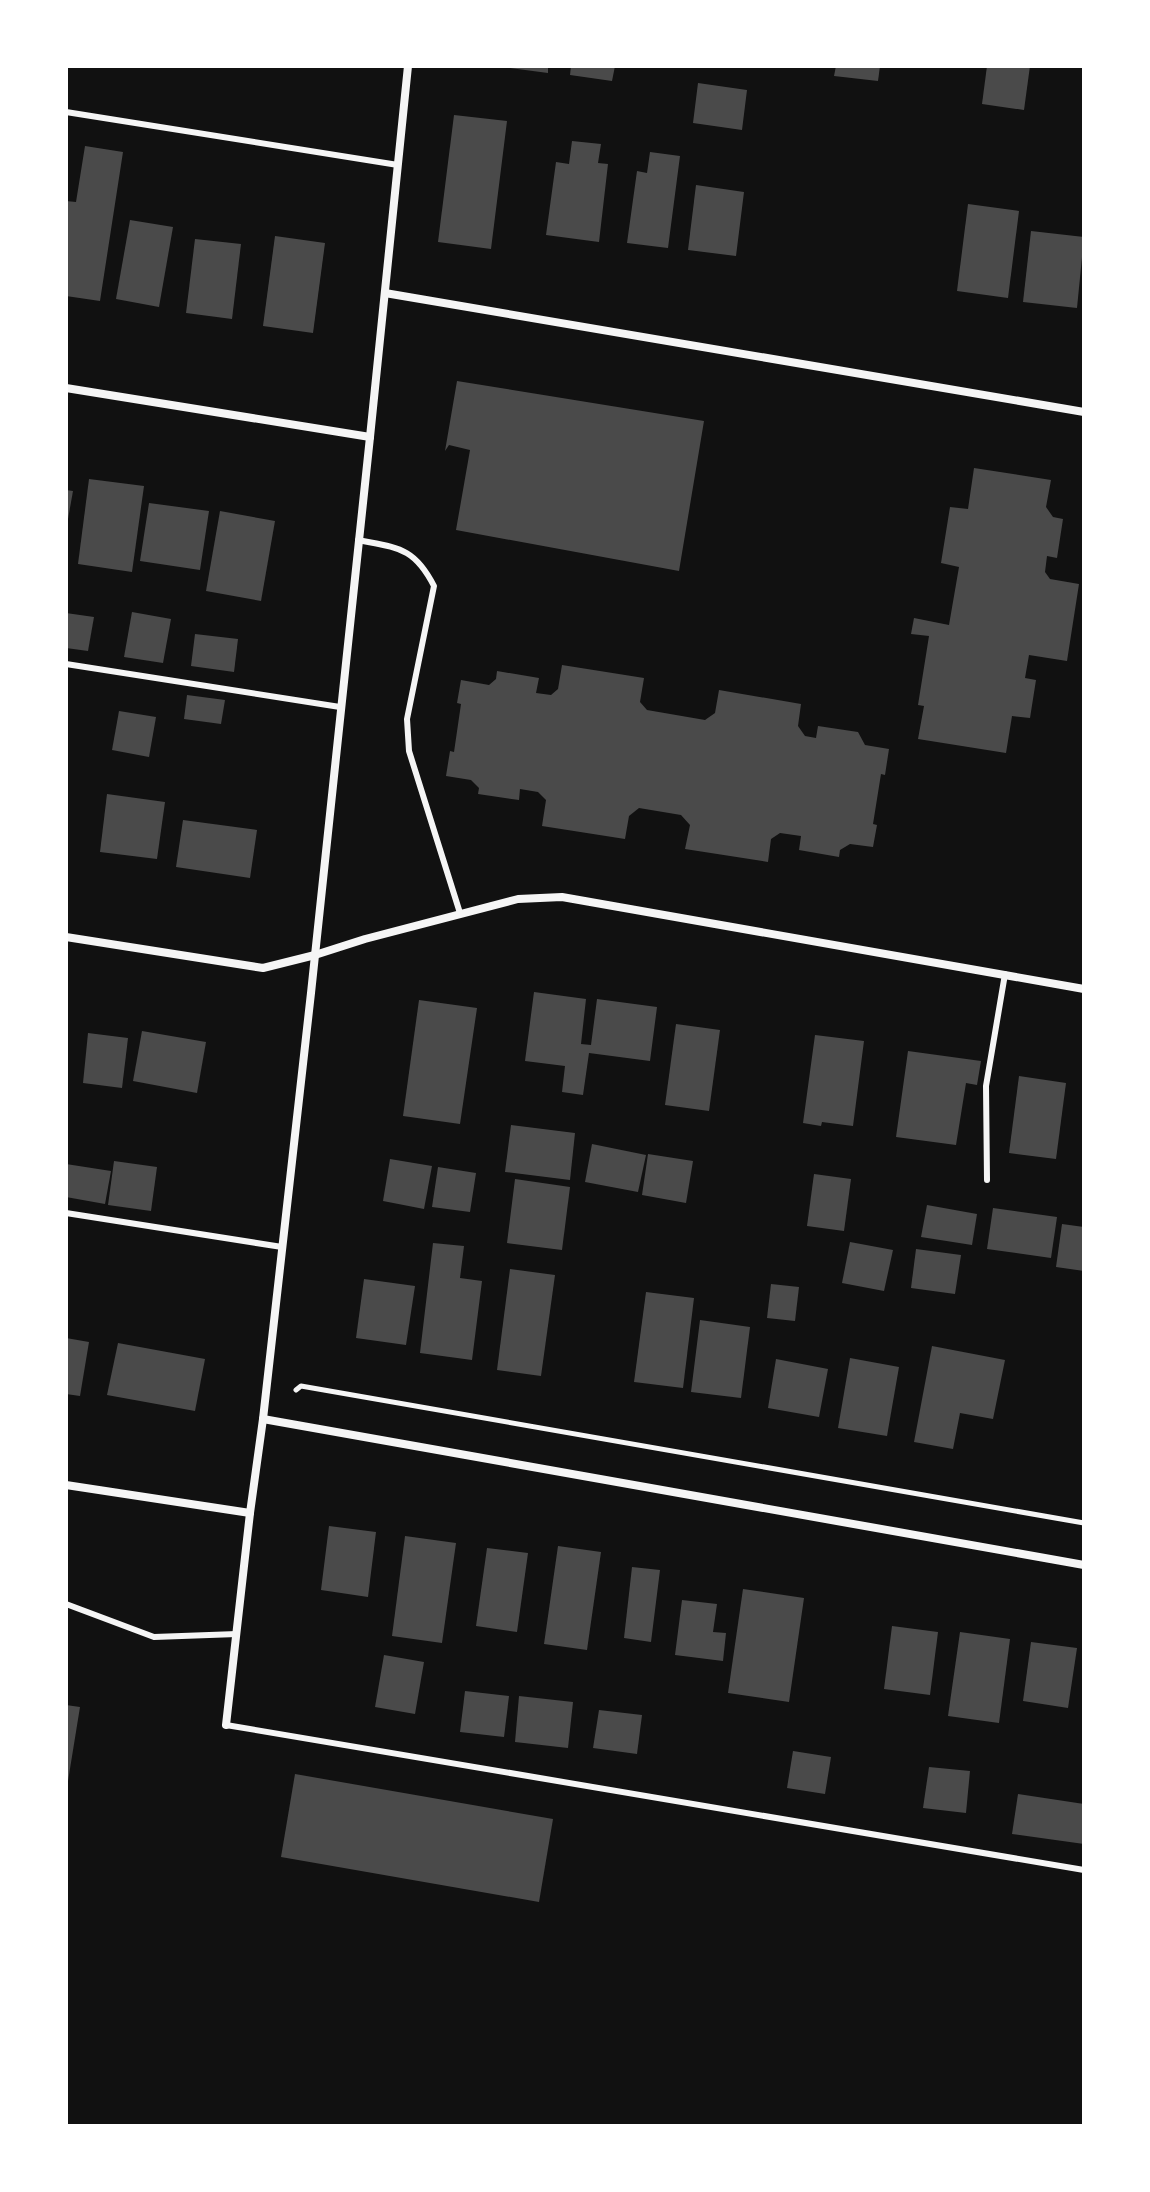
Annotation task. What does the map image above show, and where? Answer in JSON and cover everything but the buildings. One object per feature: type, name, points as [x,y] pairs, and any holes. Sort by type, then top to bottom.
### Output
[{"type":"street","points":[[226,1725],[315,955],[408,66]]},
{"type":"street","points":[[385,293],[1084,412]]},
{"type":"street","points":[[66,388],[370,437]]},
{"type":"street","points":[[66,937],[263,968],[518,899],[562,897],[1084,989]]},
{"type":"street","points":[[263,1419],[1084,1565]]},
{"type":"street","points":[[66,1485],[250,1513]]},
{"type":"lane","points":[[66,112],[398,165]]},
{"type":"lane","points":[[358,540],[402,549],[425,568],[434,586],[407,719],[409,751],[460,913]]},
{"type":"lane","points":[[66,664],[340,707]]},
{"type":"lane","points":[[987,1180],[986,1086],[1005,974]]},
{"type":"lane","points":[[66,1213],[282,1247]]},
{"type":"lane","points":[[66,1604],[154,1637],[237,1634]]},
{"type":"lane","points":[[226,1725],[1084,1870]]},
{"type":"path","points":[[296,1390],[301,1386],[1084,1523]]}]
